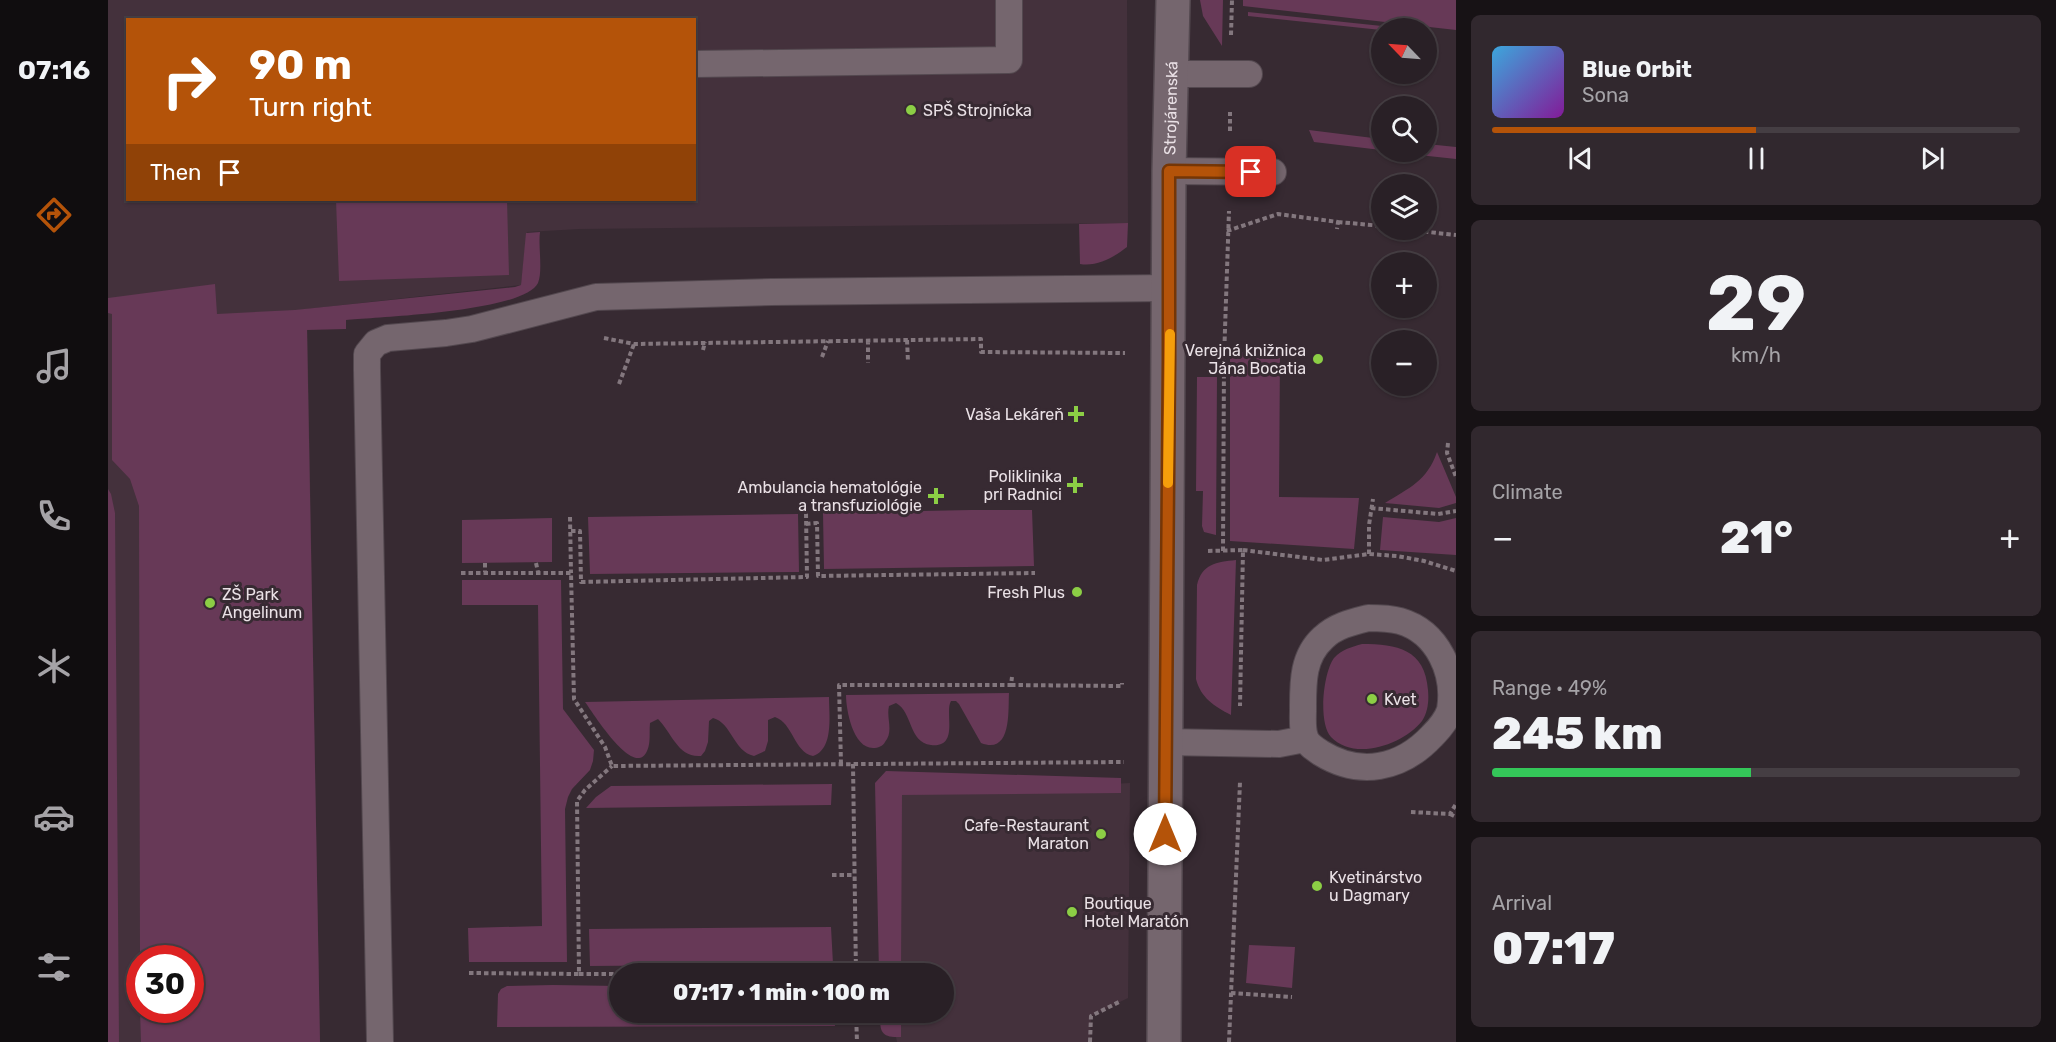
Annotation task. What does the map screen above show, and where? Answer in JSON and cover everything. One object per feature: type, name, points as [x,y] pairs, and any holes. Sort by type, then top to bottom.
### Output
[{"type":"street","name":"Strojárenská","points":[[1164,1042],[1169,171],[1173,0]]},
{"type":"lane","points":[[696,64],[1009,60],[1009,0]]},
{"type":"lane","points":[[1171,74],[1240,74]]},
{"type":"lane","points":[[1169,171],[1273,172]]},
{"type":"lane","points":[[380,1042],[367,370],[367,354],[376,343],[388,338],[472,329],[596,297],[772,292],[1170,288]]},
{"type":"lane","points":[[1368,618],[1400,621],[1413,626],[1432,640],[1446,660],[1452,682],[1449,713],[1435,733],[1421,748],[1408,757],[1377,766],[1362,767],[1344,764],[1314,749],[1305,739],[1303,681],[1305,665],[1322,638],[1333,630],[1368,618]]},
{"type":"lane","points":[[1165,742],[1279,744],[1305,739]]},
{"type":"path","points":[[1232,0],[1240,74],[1229,172],[1224,359],[1223,551],[1244,550],[1323,560],[1369,554],[1415,560],[1456,570]]},
{"type":"path","points":[[1227,231],[1278,214],[1371,225]]},
{"type":"path","points":[[1336,229],[1338,222]]},
{"type":"path","points":[[1437,233],[1456,235]]},
{"type":"path","points":[[603,338],[634,344],[981,339],[981,360]]},
{"type":"path","points":[[822,357],[828,340]]},
{"type":"path","points":[[868,340],[868,363]]},
{"type":"path","points":[[907,340],[908,362]]},
{"type":"path","points":[[703,350],[705,342]]},
{"type":"path","points":[[619,384],[634,344]]},
{"type":"path","points":[[981,352],[1130,353]]},
{"type":"path","points":[[1448,443],[1447,453],[1456,477]]},
{"type":"path","points":[[1369,554],[1369,525],[1373,499]]},
{"type":"path","points":[[1371,508],[1438,514],[1456,511]]},
{"type":"path","points":[[571,531],[580,531],[581,582],[807,577],[806,513]]},
{"type":"path","points":[[570,518],[574,699],[605,747],[612,766]]},
{"type":"path","points":[[806,524],[817,523],[818,576],[1035,573]]},
{"type":"path","points":[[1229,1042],[1242,805],[1240,743],[1244,550]]},
{"type":"path","points":[[485,563],[485,572]]},
{"type":"path","points":[[536,563],[538,572]]},
{"type":"path","points":[[461,573],[571,573]]},
{"type":"path","points":[[842,764],[839,685],[1122,686],[1122,674]]},
{"type":"path","points":[[1011,685],[1012,677]]},
{"type":"path","points":[[579,974],[577,801],[585,790],[612,766],[1130,762]]},
{"type":"path","points":[[853,764],[856,963]]},
{"type":"path","points":[[1450,814],[1456,804]]},
{"type":"path","points":[[1411,812],[1450,814],[1456,817]]},
{"type":"path","points":[[832,875],[854,875]]},
{"type":"path","points":[[469,973],[609,974]]},
{"type":"path","points":[[1231,993],[1292,998]]},
{"type":"path","points":[[856,1023],[857,1042]]},
{"type":"shaded area","points":[[108,0],[1127,0],[1128,223],[579,229],[527,232],[521,285],[307,309],[320,1042],[108,1042]]},
{"type":"shaded area","points":[[1200,0],[1223,0],[1222,46],[1203,16]]},
{"type":"shaded area","points":[[1243,0],[1456,0],[1456,30],[1437,28],[1437,18],[1371,18],[1371,20],[1243,6]]},
{"type":"shaded area","points":[[1248,12],[1371,25],[1371,29],[1248,16]]},
{"type":"shaded area","points":[[1309,130],[1371,138],[1371,149],[1314,142]]},
{"type":"shaded area","points":[[1437,145],[1456,147],[1456,159],[1437,157]]},
{"type":"shaded area","points":[[336,201],[507,201],[509,275],[339,281]]},
{"type":"shaded area","points":[[1128,223],[1127,247],[1105,260],[1093,264],[1080,264],[1079,224]]},
{"type":"shaded area","name":"ZŠ Park Angelinum","points":[[540,232],[538,283],[527,293],[507,301],[480,307],[417,315],[346,320],[346,329],[307,330],[320,1042],[141,1042],[140,1023],[204,1023],[204,945],[140,945],[139,506],[130,479],[112,460],[112,314],[108,313],[108,298],[215,284],[217,314],[295,310],[515,287],[521,285],[526,233]]},
{"type":"shaded area","points":[[1230,352],[1280,352],[1279,497],[1359,498],[1354,549],[1230,541]]},
{"type":"shaded area","points":[[1197,377],[1217,377],[1216,535],[1204,532],[1202,526],[1203,491],[1196,491]]},
{"type":"shaded area","points":[[1437,452],[1456,497],[1456,503],[1439,508],[1385,503],[1416,483],[1428,470]]},
{"type":"shaded area","points":[[108,489],[115,513],[119,1042],[108,1042]]},
{"type":"shaded area","points":[[1032,510],[1034,566],[824,569],[823,513]]},
{"type":"shaded area","points":[[798,514],[799,572],[590,574],[588,517]]},
{"type":"shaded area","points":[[1383,517],[1439,522],[1456,518],[1456,555],[1380,550]]},
{"type":"shaded area","points":[[552,518],[552,562],[462,563],[462,520]]},
{"type":"shaded area","points":[[1236,560],[1231,715],[1209,701],[1198,686],[1196,679],[1197,585],[1206,568]]},
{"type":"shaded area","points":[[462,580],[561,580],[563,709],[594,750],[590,770],[572,789],[565,809],[567,962],[469,962],[468,928],[542,926],[538,605],[462,605]]},
{"type":"shaded area","points":[[1362,644],[1387,645],[1415,657],[1426,676],[1428,694],[1426,714],[1414,729],[1392,743],[1366,749],[1341,744],[1331,737],[1324,721],[1323,710],[1327,675],[1334,658],[1344,650]]},
{"type":"shaded area","points":[[1009,693],[1008,720],[1003,737],[998,743],[991,745],[981,743],[959,704],[951,701],[948,735],[945,741],[931,745],[924,743],[914,733],[905,713],[896,703],[889,706],[888,738],[882,746],[873,748],[860,742],[856,735],[847,710],[846,695]]},
{"type":"shaded area","points":[[829,697],[827,739],[820,752],[813,756],[802,749],[786,725],[775,717],[768,720],[768,741],[765,751],[754,756],[741,749],[724,725],[713,718],[709,721],[708,742],[701,756],[693,756],[681,749],[658,719],[650,723],[647,751],[641,758],[633,757],[614,741],[585,702]]},
{"type":"shaded area","points":[[886,771],[1121,778],[1121,793],[902,795],[901,963],[879,963],[875,783]]},
{"type":"shaded area","points":[[1130,783],[1128,998],[1091,1016],[1090,1042],[897,1042],[896,1037],[892,1037],[892,1023],[954,1023],[954,963],[893,963],[902,795]]},
{"type":"shaded area","points":[[832,784],[831,805],[586,808],[611,786]]},
{"type":"shaded area","points":[[831,927],[833,963],[609,963],[609,966],[590,966],[589,929]]},
{"type":"shaded area","points":[[1249,945],[1295,947],[1292,988],[1246,983]]},
{"type":"shaded area","points":[[507,986],[609,986],[609,1023],[835,1023],[835,1026],[497,1027],[498,994]]},
{"type":"shaded area","points":[[901,1023],[901,1037],[885,1035],[880,1024]]},
{"type":"slow traffic","points":[[1168,483],[1170,334]]},
{"type":"place","name":"SPŠ Strojnícka","points":[[911,110]]},
{"type":"place","name":"Verejná knižnica Jána Bocatia","points":[[1318,359]]},
{"type":"place","name":"Vaša Lekáreň","points":[[1076,414]]},
{"type":"place","name":"Poliklinika pri Radnici","points":[[1075,485]]},
{"type":"place","name":"Ambulancia hematológie a transfuziológie","points":[[936,496]]},
{"type":"place","name":"Fresh Plus","points":[[1077,592]]},
{"type":"place","name":"ZŠ Park Angelinum","points":[[210,603]]},
{"type":"place","name":"Kvet","points":[[1372,699]]},
{"type":"place","name":"Cafe-Restaurant Maraton","points":[[1101,834]]},
{"type":"place","name":"Kvetinárstvo u Dagmary","points":[[1317,886]]},
{"type":"place","name":"Boutique Hotel Maratón","points":[[1072,912]]},
{"type":"route","points":[[1165,834],[1169,171],[1251,172]]}]
